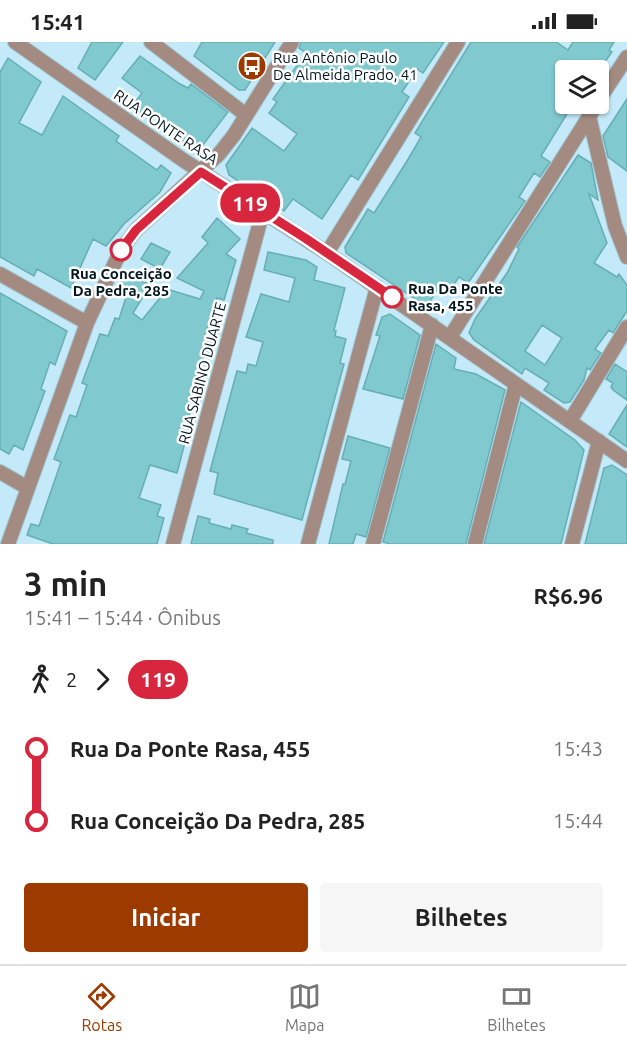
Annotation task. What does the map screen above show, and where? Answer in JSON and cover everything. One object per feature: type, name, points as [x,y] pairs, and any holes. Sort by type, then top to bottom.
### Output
[{"type":"street","name":"RUA PONTE RASA","points":[[15,42],[201,172],[377,287],[627,461]]},
{"type":"street","points":[[151,42],[246,114]]},
{"type":"street","points":[[8,544],[26,487],[87,323],[121,250],[136,230],[201,172],[234,135],[292,42]]},
{"type":"street","points":[[327,253],[458,42]]},
{"type":"street","points":[[609,85],[627,57]]},
{"type":"street","points":[[589,116],[615,226],[627,257]]},
{"type":"street","points":[[450,338],[589,116]]},
{"type":"street","name":"RUA SABINO DUARTE","points":[[173,544],[263,211]]},
{"type":"street","points":[[0,274],[87,323]]},
{"type":"street","points":[[308,544],[377,287]]},
{"type":"street","points":[[373,544],[432,325]]},
{"type":"street","points":[[570,421],[627,327]]},
{"type":"street","points":[[474,544],[516,384]]},
{"type":"street","points":[[572,544],[599,441]]},
{"type":"street","points":[[0,472],[26,487]]},
{"type":"building","points":[[92,42],[123,42],[95,80],[78,68]]},
{"type":"building","points":[[202,42],[275,42],[245,90],[239,90],[194,56]]},
{"type":"building","points":[[301,42],[444,42],[423,73],[417,69],[402,92],[409,97],[358,180],[351,175],[322,219],[293,199],[284,211],[229,175],[226,165],[252,128],[284,151],[297,134],[269,113],[277,102],[273,99],[306,53],[299,48]]},
{"type":"building","points":[[471,42],[556,42],[568,50],[573,42],[614,42],[609,50],[612,52],[606,60],[555,60],[555,114],[567,114],[541,156],[550,162],[540,177],[534,173],[519,197],[525,201],[468,283],[459,277],[452,287],[442,281],[427,307],[346,253],[345,247],[368,209],[374,213],[407,161],[421,137],[415,133]]},
{"type":"building","points":[[140,56],[180,84],[188,88],[191,84],[228,112],[199,150],[169,133],[172,129],[154,115],[150,120],[132,106],[142,93],[122,78]]},
{"type":"building","points":[[8,58],[41,82],[19,123],[42,135],[63,96],[119,136],[116,141],[157,170],[161,165],[171,173],[160,192],[124,224],[106,246],[93,239],[71,288],[37,269],[34,276],[0,257],[0,72]]},
{"type":"building","points":[[627,99],[627,171],[608,157],[603,136]]},
{"type":"building","points":[[578,155],[591,163],[598,200],[589,194],[607,243],[594,263],[617,277],[619,274],[627,285],[627,311],[613,333],[609,330],[595,349],[601,353],[590,370],[587,368],[584,380],[570,402],[564,403],[544,390],[549,383],[525,368],[522,374],[474,340],[469,333],[475,319],[507,273],[519,249],[517,247]],"holes":[[[542,325],[562,338],[545,365],[525,351]]]},
{"type":"building","points":[[217,218],[240,239],[226,254],[236,260],[224,300],[217,298],[205,335],[213,338],[209,353],[205,352],[198,376],[195,376],[188,400],[193,402],[177,473],[150,465],[139,498],[161,505],[157,516],[164,518],[157,544],[53,544],[27,535],[31,524],[39,526],[61,462],[54,459],[70,415],[76,417],[87,385],[82,383],[100,334],[108,336],[115,318],[119,319],[128,291],[118,288],[123,276],[151,284],[133,313],[142,320],[167,289],[200,299],[204,291],[177,278],[208,243],[202,237]]},
{"type":"building","points":[[151,243],[170,252],[160,269],[141,259]]},
{"type":"building","points":[[268,252],[306,260],[317,267],[314,280],[345,288],[334,330],[336,331],[335,336],[346,339],[340,363],[344,364],[302,520],[214,494],[218,473],[210,471],[237,371],[246,373],[248,364],[256,366],[263,342],[246,337],[261,294],[289,302],[295,278],[264,270]]},
{"type":"building","points":[[0,293],[67,331],[55,365],[50,362],[41,389],[45,391],[23,450],[14,445],[9,454],[0,449]]},
{"type":"building","points":[[390,314],[420,335],[403,399],[363,389],[380,336],[376,335],[382,317]]},
{"type":"building","points":[[436,344],[456,358],[454,369],[476,374],[505,390],[466,544],[390,544],[383,542]]},
{"type":"building","points":[[615,364],[627,372],[627,400],[613,390],[611,387],[613,383],[606,379]]},
{"type":"building","points":[[521,402],[575,440],[584,450],[561,544],[484,544]]},
{"type":"building","points":[[627,405],[627,447],[609,434]]},
{"type":"building","points":[[348,436],[390,448],[366,537],[356,534],[353,544],[329,544],[343,484],[345,484],[351,461],[342,459]]},
{"type":"building","points":[[612,465],[627,475],[627,544],[585,544],[604,468]]},
{"type":"building","points":[[198,516],[210,519],[209,523],[231,529],[232,525],[248,529],[246,533],[273,540],[273,544],[191,544]]},
{"type":"bus line","name":"119","points":[[121,250],[136,230],[201,172],[392,297]]},
{"type":"place","name":"Rua Antônio Paulo De Almeida Prado, 41","points":[[252,66]]},
{"type":"place","name":"Rua Conceição Da Pedra, 285","points":[[121,250]]},
{"type":"place","name":"Rua Da Ponte Rasa, 455","points":[[392,297]]}]
